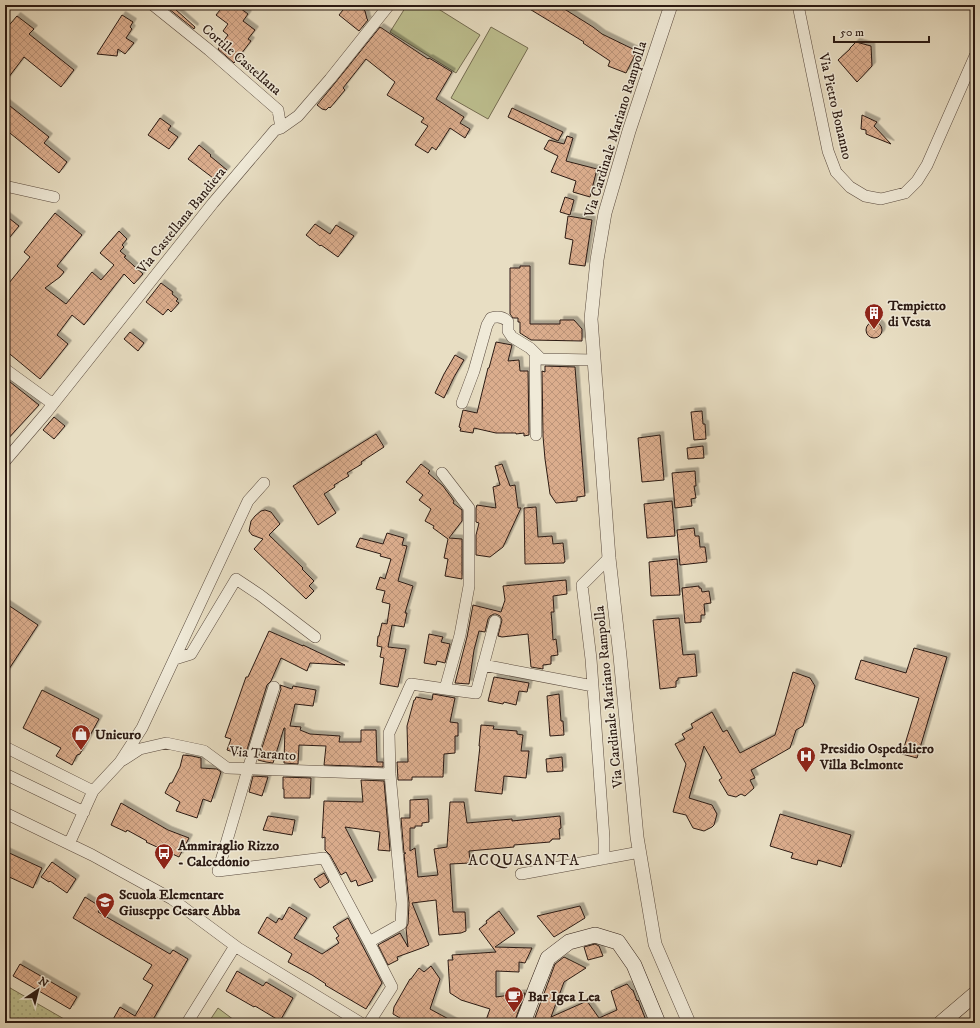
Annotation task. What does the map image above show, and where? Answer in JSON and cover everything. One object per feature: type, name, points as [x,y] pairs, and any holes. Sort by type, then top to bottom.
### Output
[{"type":"main road","points":[[523,1023],[548,958],[569,942],[595,934],[618,942],[634,965],[658,1023]]},
{"type":"main road","points":[[941,1023],[975,994]]},
{"type":"street","name":"Cortile Castellana","points":[[153,5],[210,50],[278,110],[281,128]]},
{"type":"street","name":"Via Castellana Bandiera","points":[[5,462],[213,203],[275,130],[281,128],[298,116],[330,79],[389,5]]},
{"type":"street","name":"Via Cardinale Mariano Rampolla","points":[[671,5],[629,130],[605,213],[596,260],[591,319],[609,558],[620,656],[636,829],[656,944],[688,1023]]},
{"type":"street","name":"Via Pietro Bonanno","points":[[798,5],[828,151],[836,172],[850,187],[866,196],[881,199],[905,193],[917,181],[927,165],[975,56]]},
{"type":"street","points":[[5,186],[54,197]]},
{"type":"street","points":[[462,404],[474,371],[487,325],[491,318],[496,316],[506,319],[508,322],[508,331],[512,337],[530,348],[541,359],[594,360]]},
{"type":"street","points":[[534,353],[536,435]]},
{"type":"street","points":[[5,369],[53,404]]},
{"type":"street","points":[[442,473],[469,508],[469,586],[460,635],[445,689]]},
{"type":"street","points":[[69,844],[93,791],[120,762],[142,728],[248,501],[264,483]]},
{"type":"street","points":[[604,859],[591,659],[582,585],[609,558]]},
{"type":"street","points":[[175,658],[191,654],[236,579],[260,595],[315,637]]},
{"type":"street","points":[[369,942],[401,924],[402,904],[390,774],[389,733],[411,684],[476,693],[495,621]]},
{"type":"street","points":[[483,665],[592,686]]},
{"type":"street","points":[[274,687],[218,871],[324,858],[392,987],[369,1023]]},
{"type":"street","name":"Via Taranto","points":[[120,762],[140,749],[166,743],[204,751],[227,768],[390,774]]},
{"type":"street","points":[[5,747],[93,791]]},
{"type":"street","points":[[5,774],[84,812]]},
{"type":"street","points":[[5,813],[92,855],[172,899],[235,946],[361,1023]]},
{"type":"street","points":[[521,874],[640,852]]},
{"type":"street","points":[[187,1023],[235,946]]},
{"type":"green space","points":[[407,5],[432,5],[480,35],[456,73],[390,32]]},
{"type":"green space","points":[[491,27],[528,48],[488,119],[451,98]]},
{"type":"green space","points":[[5,985],[71,1023],[5,1023]]},
{"type":"green space","points":[[218,1008],[238,1023],[208,1023]]},
{"type":"building","points":[[164,5],[179,5],[175,9],[195,27],[194,29]]},
{"type":"building","points":[[224,5],[236,5],[248,14],[243,21],[255,30],[248,39],[251,41],[234,63],[218,49],[228,35],[223,31],[228,24],[216,15]]},
{"type":"building","points":[[347,5],[358,5],[365,11],[368,20],[359,31],[339,15]]},
{"type":"building","points":[[523,5],[558,5],[602,34],[637,51],[626,73],[608,66],[610,61],[583,43],[584,42]]},
{"type":"building","points":[[122,15],[133,22],[130,27],[132,29],[126,38],[134,43],[125,54],[118,49],[117,56],[97,54]]},
{"type":"building","points":[[17,16],[34,29],[29,34],[74,70],[61,87],[24,57],[5,82],[5,30]]},
{"type":"building","points":[[380,27],[428,59],[429,58],[452,72],[436,99],[464,117],[460,123],[470,129],[465,138],[450,128],[436,150],[432,147],[428,153],[415,145],[428,126],[421,122],[424,118],[387,95],[395,82],[366,59],[343,88],[345,90],[330,108],[329,107],[326,110],[317,105]]},
{"type":"building","points":[[856,42],[871,46],[872,66],[857,82],[838,60]]},
{"type":"building","points":[[5,102],[49,137],[44,143],[67,162],[59,173],[5,129]]},
{"type":"building","points":[[512,108],[563,132],[558,141],[508,117]]},
{"type":"building","points":[[862,115],[877,122],[874,126],[891,144],[866,134],[866,130],[861,129]]},
{"type":"building","points":[[160,118],[171,126],[168,130],[178,137],[169,149],[148,135]]},
{"type":"building","points":[[567,136],[573,138],[566,161],[597,169],[590,197],[573,192],[576,181],[551,172],[558,156],[544,149],[549,140],[564,144]]},
{"type":"building","points":[[199,145],[227,170],[217,181],[188,159]]},
{"type":"building","points":[[565,197],[574,200],[570,215],[560,212]]},
{"type":"building","points":[[55,213],[82,235],[57,266],[64,272],[60,277],[45,288],[66,304],[92,272],[101,280],[114,265],[100,253],[119,231],[127,239],[122,245],[124,247],[120,251],[126,256],[124,257],[143,274],[134,284],[124,274],[84,325],[72,315],[57,335],[68,344],[40,379],[5,350],[5,288],[30,257],[24,252]]},
{"type":"building","points":[[5,215],[19,226],[5,243]]},
{"type":"building","points":[[568,216],[592,220],[585,266],[569,264],[573,240],[565,238]]},
{"type":"building","points":[[315,224],[330,234],[336,225],[354,236],[338,257],[306,235]]},
{"type":"building","points":[[520,266],[530,266],[530,324],[560,324],[560,320],[574,320],[582,329],[582,341],[531,340],[520,333],[520,322],[518,322],[518,318],[513,318],[510,314],[510,268],[520,268]]},
{"type":"building","points":[[161,283],[173,292],[172,294],[178,299],[176,301],[179,303],[171,312],[168,309],[163,315],[146,302]]},
{"type":"building","name":"Tempietto di Vesta","points":[[871,322],[877,322],[882,327],[880,336],[877,338],[871,338],[866,333],[866,327]]},
{"type":"building","points":[[130,332],[144,343],[138,351],[124,339]]},
{"type":"building","points":[[496,342],[512,345],[508,361],[519,360],[520,371],[528,371],[529,435],[524,436],[524,433],[496,433],[474,428],[473,433],[460,431],[461,428],[459,427],[463,410],[477,413]]},
{"type":"building","points":[[455,355],[464,360],[444,398],[435,393]]},
{"type":"building","points":[[545,366],[575,367],[585,496],[577,497],[577,501],[556,503],[550,494],[543,436],[542,371],[545,372]]},
{"type":"building","points":[[5,378],[39,405],[5,442]]},
{"type":"building","points":[[702,411],[706,439],[694,440],[691,412]]},
{"type":"building","points":[[54,417],[65,426],[54,439],[43,430]]},
{"type":"building","points":[[376,434],[384,447],[361,462],[362,464],[347,473],[349,476],[334,485],[335,487],[324,494],[336,513],[318,525],[293,486]]},
{"type":"building","points":[[660,435],[664,480],[642,482],[638,438]]},
{"type":"building","points":[[703,446],[704,458],[688,459],[687,448]]},
{"type":"building","points":[[421,464],[430,471],[428,473],[443,486],[454,501],[453,503],[462,510],[462,521],[449,538],[462,539],[462,579],[445,576],[448,559],[444,558],[448,539],[433,528],[434,526],[425,521],[431,509],[419,500],[423,495],[406,482]]},
{"type":"building","points":[[502,464],[510,486],[515,485],[518,508],[521,508],[503,547],[490,557],[476,555],[476,535],[479,523],[476,522],[476,508],[477,505],[496,508],[493,487],[500,485],[495,466]]},
{"type":"building","points":[[695,471],[696,486],[694,486],[696,498],[691,499],[692,506],[675,508],[672,473]]},
{"type":"building","points":[[672,501],[675,536],[647,538],[644,504]]},
{"type":"building","points":[[536,507],[538,537],[552,536],[553,544],[563,543],[564,563],[525,564],[524,508]]},
{"type":"building","points":[[265,510],[271,512],[280,524],[269,535],[303,568],[302,569],[314,581],[309,586],[314,591],[306,599],[254,549],[263,539],[252,535],[249,531],[251,521],[261,511]]},
{"type":"building","points":[[694,528],[695,536],[699,536],[700,547],[705,547],[707,562],[680,565],[677,530]]},
{"type":"building","points":[[387,533],[404,538],[402,545],[407,546],[398,581],[413,586],[405,613],[407,613],[404,627],[392,625],[388,647],[406,649],[398,687],[380,684],[384,658],[380,657],[382,647],[377,646],[382,623],[387,624],[390,604],[382,602],[385,591],[376,589],[380,577],[385,579],[391,559],[380,556],[381,554],[356,547],[360,538],[383,544]]},
{"type":"building","points":[[677,559],[680,595],[651,596],[649,562]]},
{"type":"building","points":[[566,580],[567,594],[553,596],[554,612],[551,612],[553,640],[556,639],[558,655],[551,656],[551,664],[543,665],[543,669],[531,667],[528,634],[502,637],[498,636],[502,620],[500,616],[494,614],[488,619],[485,632],[479,631],[474,650],[469,684],[455,683],[467,637],[473,605],[501,612],[505,600],[503,586]]},
{"type":"building","points":[[699,586],[702,592],[709,591],[711,603],[704,604],[705,615],[701,615],[701,622],[685,623],[682,588]]},
{"type":"building","points":[[5,603],[38,625],[5,675]]},
{"type":"building","points":[[679,618],[683,655],[695,654],[697,676],[678,678],[676,681],[676,687],[660,689],[653,620]]},
{"type":"building","points":[[269,631],[345,665],[310,663],[307,671],[281,658],[271,681],[267,685],[245,756],[227,750],[231,739],[225,737],[246,677],[248,677]]},
{"type":"building","points":[[429,634],[443,637],[441,642],[450,644],[445,663],[437,661],[436,665],[424,663]]},
{"type":"building","points":[[914,648],[947,657],[917,758],[902,754],[919,698],[855,679],[861,660],[906,673]]},
{"type":"building","points":[[793,672],[810,678],[815,686],[803,726],[796,730],[790,748],[751,770],[755,778],[750,780],[754,788],[745,796],[741,794],[736,797],[728,795],[719,780],[722,778],[704,746],[689,798],[712,805],[717,814],[712,827],[704,831],[693,828],[686,815],[673,812],[686,764],[675,744],[685,739],[682,734],[693,728],[691,724],[712,712],[723,732],[727,730],[740,753],[775,735]]},
{"type":"building","points":[[494,677],[529,683],[527,692],[519,691],[516,705],[504,702],[503,704],[488,701]]},
{"type":"building","points":[[280,685],[292,689],[293,686],[316,690],[313,706],[295,704],[290,726],[301,727],[300,730],[310,734],[340,736],[339,742],[361,742],[361,730],[376,730],[377,762],[383,762],[383,767],[324,765],[326,746],[299,745],[298,764],[284,763],[285,728],[273,763],[258,760],[281,689]]},
{"type":"building","points":[[42,690],[99,719],[80,754],[77,755],[72,765],[56,756],[61,748],[23,728]]},
{"type":"building","points":[[433,694],[455,698],[450,722],[458,723],[458,736],[455,736],[455,753],[444,754],[443,777],[412,777],[412,780],[398,780],[397,762],[408,762],[407,726],[414,700],[416,697],[432,700]]},
{"type":"building","points":[[559,694],[561,721],[563,721],[564,735],[550,736],[547,696]]},
{"type":"building","points":[[481,725],[494,726],[493,729],[517,731],[517,734],[523,735],[521,751],[529,751],[526,778],[504,776],[502,794],[475,791]]},
{"type":"building","points":[[183,755],[201,758],[201,768],[217,769],[221,772],[211,802],[203,799],[197,818],[176,811],[180,802],[165,793],[180,767]]},
{"type":"building","points":[[562,757],[563,771],[547,772],[546,759]]},
{"type":"building","points":[[253,776],[268,777],[262,796],[249,792]]},
{"type":"building","points":[[283,777],[311,778],[310,798],[284,798]]},
{"type":"building","points":[[361,780],[384,781],[390,851],[378,850],[380,832],[345,827],[373,881],[358,886],[356,880],[351,882],[346,872],[341,875],[330,855],[325,850],[325,837],[322,838],[324,801],[363,802]]},
{"type":"building","points":[[428,799],[429,822],[422,823],[422,826],[410,828],[410,851],[415,848],[418,877],[438,875],[434,849],[447,847],[450,802],[464,802],[467,823],[512,819],[512,821],[560,816],[560,839],[552,839],[550,842],[514,845],[514,847],[469,851],[470,863],[450,864],[453,912],[465,912],[466,931],[461,933],[439,935],[436,900],[412,903],[429,945],[397,957],[398,960],[388,965],[378,945],[400,933],[408,947],[406,928],[408,924],[409,903],[404,854],[406,853],[404,853],[401,818],[410,818],[410,800]]},
{"type":"building","points":[[121,803],[168,830],[189,838],[179,857],[146,842],[147,841],[127,830],[126,832],[111,825]]},
{"type":"building","points":[[780,814],[851,835],[841,867],[818,860],[817,865],[791,858],[793,853],[770,846]]},
{"type":"building","points":[[268,816],[295,820],[292,835],[263,830]]},
{"type":"building","points":[[5,851],[42,868],[33,888],[5,875]]},
{"type":"building","points":[[52,862],[76,879],[67,893],[50,881],[49,882],[41,877]]},
{"type":"building","points":[[324,873],[329,882],[320,888],[314,879]]},
{"type":"building","points":[[85,897],[101,907],[98,912],[170,954],[173,950],[188,959],[151,1023],[111,1023],[120,1007],[135,1016],[153,985],[143,979],[152,965],[73,918]]},
{"type":"building","points":[[580,906],[585,918],[554,937],[537,916]]},
{"type":"building","points":[[289,907],[307,918],[294,938],[322,954],[339,943],[336,938],[339,936],[333,927],[348,918],[382,983],[366,1009],[325,985],[326,984],[312,975],[288,962],[292,954],[258,933],[267,917],[276,923],[279,918],[282,920]]},
{"type":"building","points":[[499,911],[515,933],[495,947],[532,948],[525,963],[519,962],[519,972],[496,971],[496,997],[525,993],[514,1023],[485,1023],[490,1009],[461,1000],[450,993],[448,960],[453,960],[452,955],[496,952],[479,929],[487,923],[486,921]]},
{"type":"building","points":[[595,944],[599,946],[603,956],[588,960],[584,947]]},
{"type":"building","points":[[564,957],[586,968],[564,982],[551,1017],[587,1001],[599,1018],[617,1010],[611,991],[627,984],[633,990],[647,1023],[533,1023],[555,964]]},
{"type":"building","points":[[20,964],[77,997],[70,1009],[13,976]]},
{"type":"building","points":[[431,966],[440,979],[430,1009],[456,1023],[397,1023],[400,1018],[393,1014],[394,1007],[410,979],[419,968],[424,972]]},
{"type":"building","points":[[237,971],[263,986],[266,982],[293,998],[280,1021],[226,991]]},
{"type":"place","name":"Tempietto di Vesta","points":[[874,330]]},
{"type":"place","name":"Unieuro","points":[[81,751]]},
{"type":"place","name":"Presidio Ospedaliero Villa Belmonte","points":[[806,773]]},
{"type":"place","name":"Ammiraglio Rizzo - Calcedonio","points":[[164,870]]},
{"type":"place","name":"Scuola Elementare Giuseppe Cesare Abba","points":[[105,919]]},
{"type":"place","name":"Bar Igea Lea","points":[[514,1013]]},
{"type":"district","name":"ACQUASANTA","points":[[524,860]]}]
